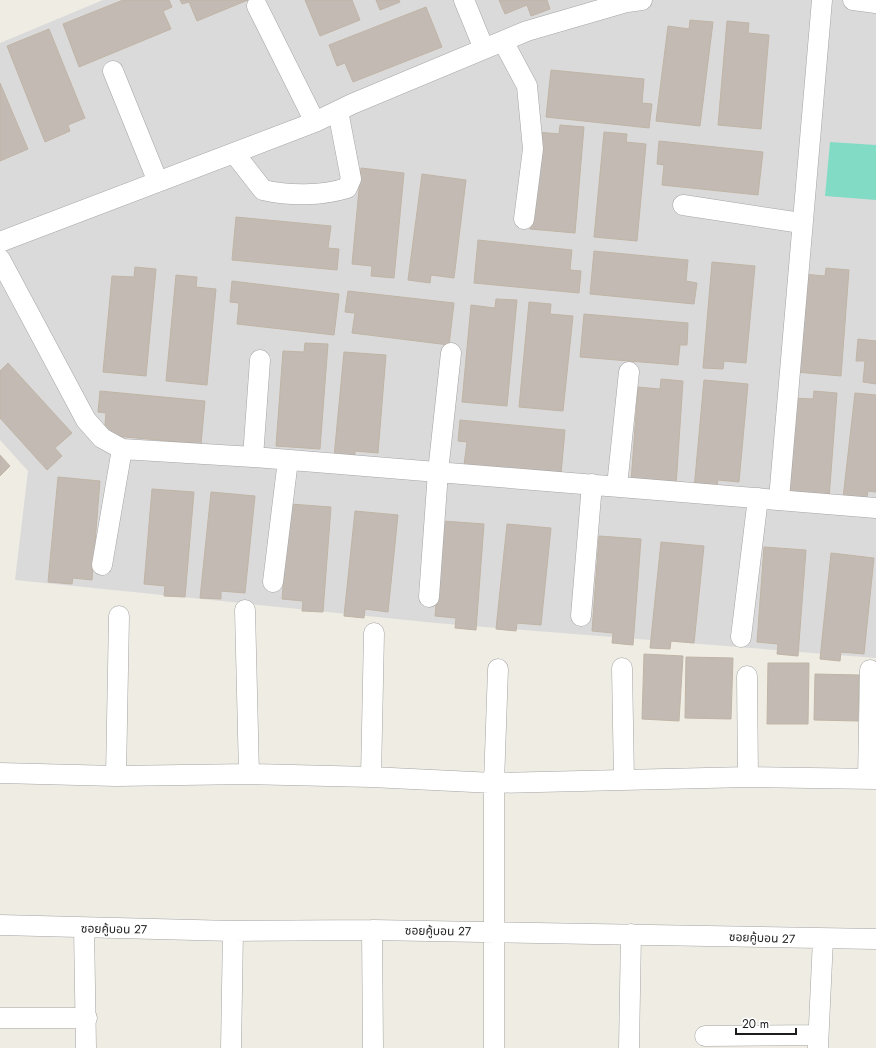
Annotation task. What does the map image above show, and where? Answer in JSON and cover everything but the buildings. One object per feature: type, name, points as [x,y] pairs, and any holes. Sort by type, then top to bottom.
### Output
[{"type":"street","points":[[464,0],[484,49]]},
{"type":"street","points":[[0,242],[315,122],[527,31],[627,2],[642,0]]},
{"type":"street","points":[[779,499],[801,224],[822,0]]},
{"type":"street","points":[[853,0],[876,3]]},
{"type":"street","points":[[257,6],[315,122]]},
{"type":"street","points":[[503,41],[527,86],[533,149],[524,219]]},
{"type":"street","points":[[113,71],[158,182]]},
{"type":"street","points":[[234,154],[263,190],[300,194],[336,191],[347,188],[351,179],[338,111]]},
{"type":"street","points":[[683,205],[801,224]]},
{"type":"street","points":[[0,259],[86,420],[102,438],[122,449],[253,457],[876,508]]},
{"type":"street","points":[[428,597],[438,472],[451,353]]},
{"type":"street","points":[[253,457],[260,360]]},
{"type":"street","points":[[617,486],[629,372]]},
{"type":"street","points":[[102,565],[122,449]]},
{"type":"street","points":[[274,582],[288,460]]},
{"type":"street","points":[[581,616],[592,484]]},
{"type":"street","points":[[741,637],[758,498]]},
{"type":"street","points":[[245,610],[249,774]]},
{"type":"street","points":[[116,776],[118,616]]},
{"type":"street","points":[[371,777],[374,633]]},
{"type":"street","points":[[622,668],[624,780]]},
{"type":"street","points":[[494,1048],[494,783],[498,669]]},
{"type":"street","points":[[0,773],[116,776],[249,774],[371,777],[494,783],[748,777],[872,779],[870,670]]},
{"type":"street","points":[[747,676],[748,777]]},
{"type":"street","name":"ซอยคู้บอน 27","points":[[0,925],[233,931],[372,930],[631,934],[822,940],[876,939]]},
{"type":"street","points":[[84,928],[87,1018],[86,1048]]},
{"type":"street","points":[[372,930],[373,1048]]},
{"type":"street","points":[[231,1048],[233,931]]},
{"type":"street","points":[[629,1048],[631,934]]},
{"type":"street","points":[[705,1036],[818,1041],[822,940]]},
{"type":"street","points":[[0,1018],[87,1018]]},
{"type":"shaded area","points":[[103,0],[876,0],[876,658],[436,623],[15,580],[28,471],[0,440],[0,43]]},
{"type":"green space","points":[[830,142],[876,145],[876,200],[825,196]]}]
